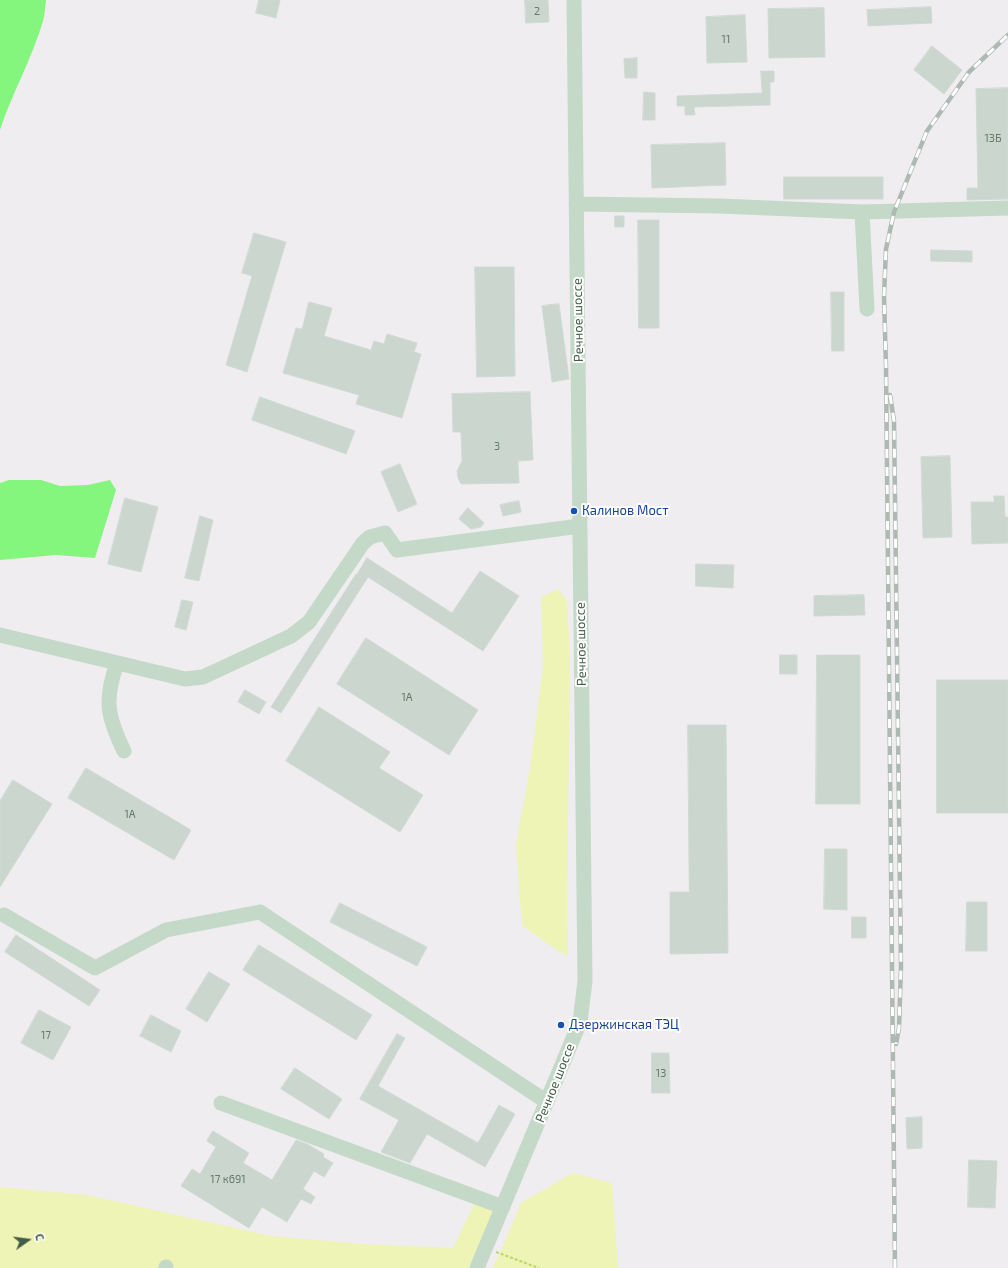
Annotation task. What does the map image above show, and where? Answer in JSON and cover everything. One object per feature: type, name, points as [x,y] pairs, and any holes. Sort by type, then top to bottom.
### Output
[{"type":"street","name":"Речное шоссе","points":[[477,1268],[580,1022],[585,981],[574,0]]},
{"type":"street","points":[[576,204],[720,206],[862,212],[1008,208]]},
{"type":"street","points":[[862,212],[867,309]]},
{"type":"street","points":[[0,635],[185,679],[203,677],[291,636],[309,622],[363,543],[370,537],[385,533],[397,550],[580,526]]},
{"type":"street","points":[[118,663],[111,681],[109,696],[110,712],[114,731],[124,751]]},
{"type":"street","points":[[4,915],[94,968],[166,930],[260,912],[547,1102]]},
{"type":"street","points":[[221,1103],[503,1207]]},
{"type":"path","points":[[486,1248],[539,1268]]},
{"type":"shaded area","points":[[0,0],[46,0],[44,19],[0,130]]},
{"type":"shaded area","points":[[9,480],[41,480],[60,486],[88,485],[110,480],[116,490],[95,558],[56,555],[0,560],[0,483]]},
{"type":"shaded area","points":[[558,589],[567,601],[570,659],[567,911],[568,957],[522,925],[516,845],[531,762],[543,665],[541,597]]},
{"type":"shaded area","points":[[573,1173],[612,1183],[618,1268],[492,1268],[521,1203]]},
{"type":"shaded area","points":[[0,1187],[87,1195],[271,1236],[362,1244],[453,1248],[478,1196],[503,1207],[468,1268],[0,1268]]},
{"type":"building","points":[[259,0],[280,0],[276,18],[256,13]]},
{"type":"building","points":[[525,0],[548,0],[549,22],[526,23]]},
{"type":"building","points":[[931,7],[932,23],[868,26],[867,10]]},
{"type":"building","points":[[824,8],[825,57],[769,58],[768,9]]},
{"type":"building","points":[[745,15],[747,62],[707,63],[706,17]]},
{"type":"building","points":[[932,46],[962,70],[944,94],[914,70]]},
{"type":"building","points":[[637,58],[637,78],[625,78],[624,59]]},
{"type":"building","points":[[761,71],[774,71],[774,82],[770,82],[770,105],[694,107],[695,115],[685,115],[685,106],[677,106],[677,96],[762,93]]},
{"type":"building","points":[[1008,88],[1008,199],[967,200],[967,188],[978,188],[976,89]]},
{"type":"building","points":[[644,92],[655,93],[655,120],[643,120]]},
{"type":"building","points":[[725,143],[726,185],[652,188],[651,145]]},
{"type":"building","points":[[784,177],[883,177],[883,199],[784,199]]},
{"type":"building","points":[[615,216],[624,216],[624,227],[615,227]]},
{"type":"building","points":[[638,220],[659,220],[659,328],[639,328]]},
{"type":"building","points":[[254,233],[286,242],[247,372],[226,365],[252,276],[242,273]]},
{"type":"building","points":[[931,250],[972,251],[972,262],[931,261]]},
{"type":"building","points":[[475,267],[514,267],[515,376],[477,377]]},
{"type":"building","points":[[831,292],[844,292],[844,351],[832,351]]},
{"type":"building","points":[[309,302],[332,308],[324,336],[371,350],[374,341],[384,344],[387,334],[417,343],[414,352],[421,354],[402,418],[356,404],[359,395],[283,373],[296,328],[302,329]]},
{"type":"building","points":[[559,304],[569,379],[552,382],[542,306]]},
{"type":"building","points":[[530,392],[533,460],[518,461],[519,483],[461,484],[457,471],[462,461],[461,432],[453,432],[452,394]]},
{"type":"building","points":[[260,397],[355,431],[346,454],[252,420]]},
{"type":"building","points":[[950,456],[952,537],[923,538],[921,457]]},
{"type":"building","points":[[400,464],[417,504],[398,512],[381,472]]},
{"type":"building","points":[[994,496],[1004,496],[1005,517],[1008,517],[1008,543],[972,544],[971,502],[994,502]]},
{"type":"building","points":[[125,498],[158,507],[141,572],[108,564]]},
{"type":"building","points":[[519,501],[521,512],[503,516],[500,505]]},
{"type":"building","points":[[468,508],[484,523],[481,527],[471,529],[459,519]]},
{"type":"building","points":[[200,516],[213,520],[199,581],[185,578]]},
{"type":"building","points":[[367,558],[452,613],[480,571],[519,596],[483,651],[368,577],[281,713],[271,707]]},
{"type":"building","points":[[696,564],[734,565],[733,588],[696,586]]},
{"type":"building","points":[[864,595],[865,615],[814,616],[814,596]]},
{"type":"building","points":[[182,600],[193,602],[186,630],[175,627]]},
{"type":"building","points":[[366,638],[478,710],[449,755],[337,684]]},
{"type":"building","points":[[780,655],[797,655],[797,674],[780,674]]},
{"type":"building","points":[[817,655],[860,655],[860,804],[816,804]]},
{"type":"building","points":[[937,680],[1008,680],[1008,813],[937,813]]},
{"type":"building","points":[[245,690],[266,702],[259,714],[238,702]]},
{"type":"building","points":[[319,707],[390,752],[379,768],[423,795],[400,832],[286,761]]},
{"type":"building","points":[[688,725],[726,725],[728,953],[670,954],[670,892],[689,892]]},
{"type":"building","points":[[86,768],[191,830],[174,860],[68,798]]},
{"type":"building","points":[[13,780],[52,804],[0,887],[0,801]]},
{"type":"building","points":[[825,849],[847,849],[847,910],[824,909]]},
{"type":"building","points":[[967,902],[987,902],[987,951],[966,951]]},
{"type":"building","points":[[340,903],[427,947],[417,966],[330,922]]},
{"type":"building","points":[[852,917],[866,917],[866,938],[852,938]]},
{"type":"building","points":[[16,935],[100,990],[89,1006],[5,952]]},
{"type":"building","points":[[259,945],[372,1015],[356,1040],[243,970]]},
{"type":"building","points":[[209,972],[230,984],[207,1022],[186,1009]]},
{"type":"building","points":[[39,1010],[71,1027],[53,1060],[21,1043]]},
{"type":"building","points":[[151,1015],[181,1031],[171,1052],[140,1036]]},
{"type":"building","points":[[397,1034],[405,1038],[378,1086],[478,1143],[499,1105],[515,1114],[485,1167],[427,1134],[410,1163],[381,1152],[399,1120],[360,1099]]},
{"type":"building","points":[[652,1053],[669,1053],[670,1093],[652,1093]]},
{"type":"building","points":[[295,1068],[342,1099],[329,1119],[281,1089]]},
{"type":"building","points":[[922,1117],[922,1148],[907,1149],[906,1118]]},
{"type":"building","points":[[213,1131],[249,1153],[243,1163],[272,1180],[296,1140],[307,1144],[324,1154],[323,1157],[333,1163],[324,1177],[314,1171],[303,1189],[315,1197],[311,1204],[301,1199],[287,1222],[262,1207],[249,1228],[181,1186],[192,1169],[200,1174],[216,1147],[207,1141]]},
{"type":"building","points":[[969,1160],[997,1161],[995,1208],[968,1207]]},
{"type":"railway","points":[[895,1268],[884,296],[886,249],[894,212],[927,131],[969,72],[1008,35]]},
{"type":"railway","points":[[890,395],[894,421],[901,967],[899,1028],[896,1044]]},
{"type":"place","name":"Калинов Мост","points":[[574,511]]},
{"type":"place","name":"Дзержинская ТЭЦ","points":[[561,1025]]}]
